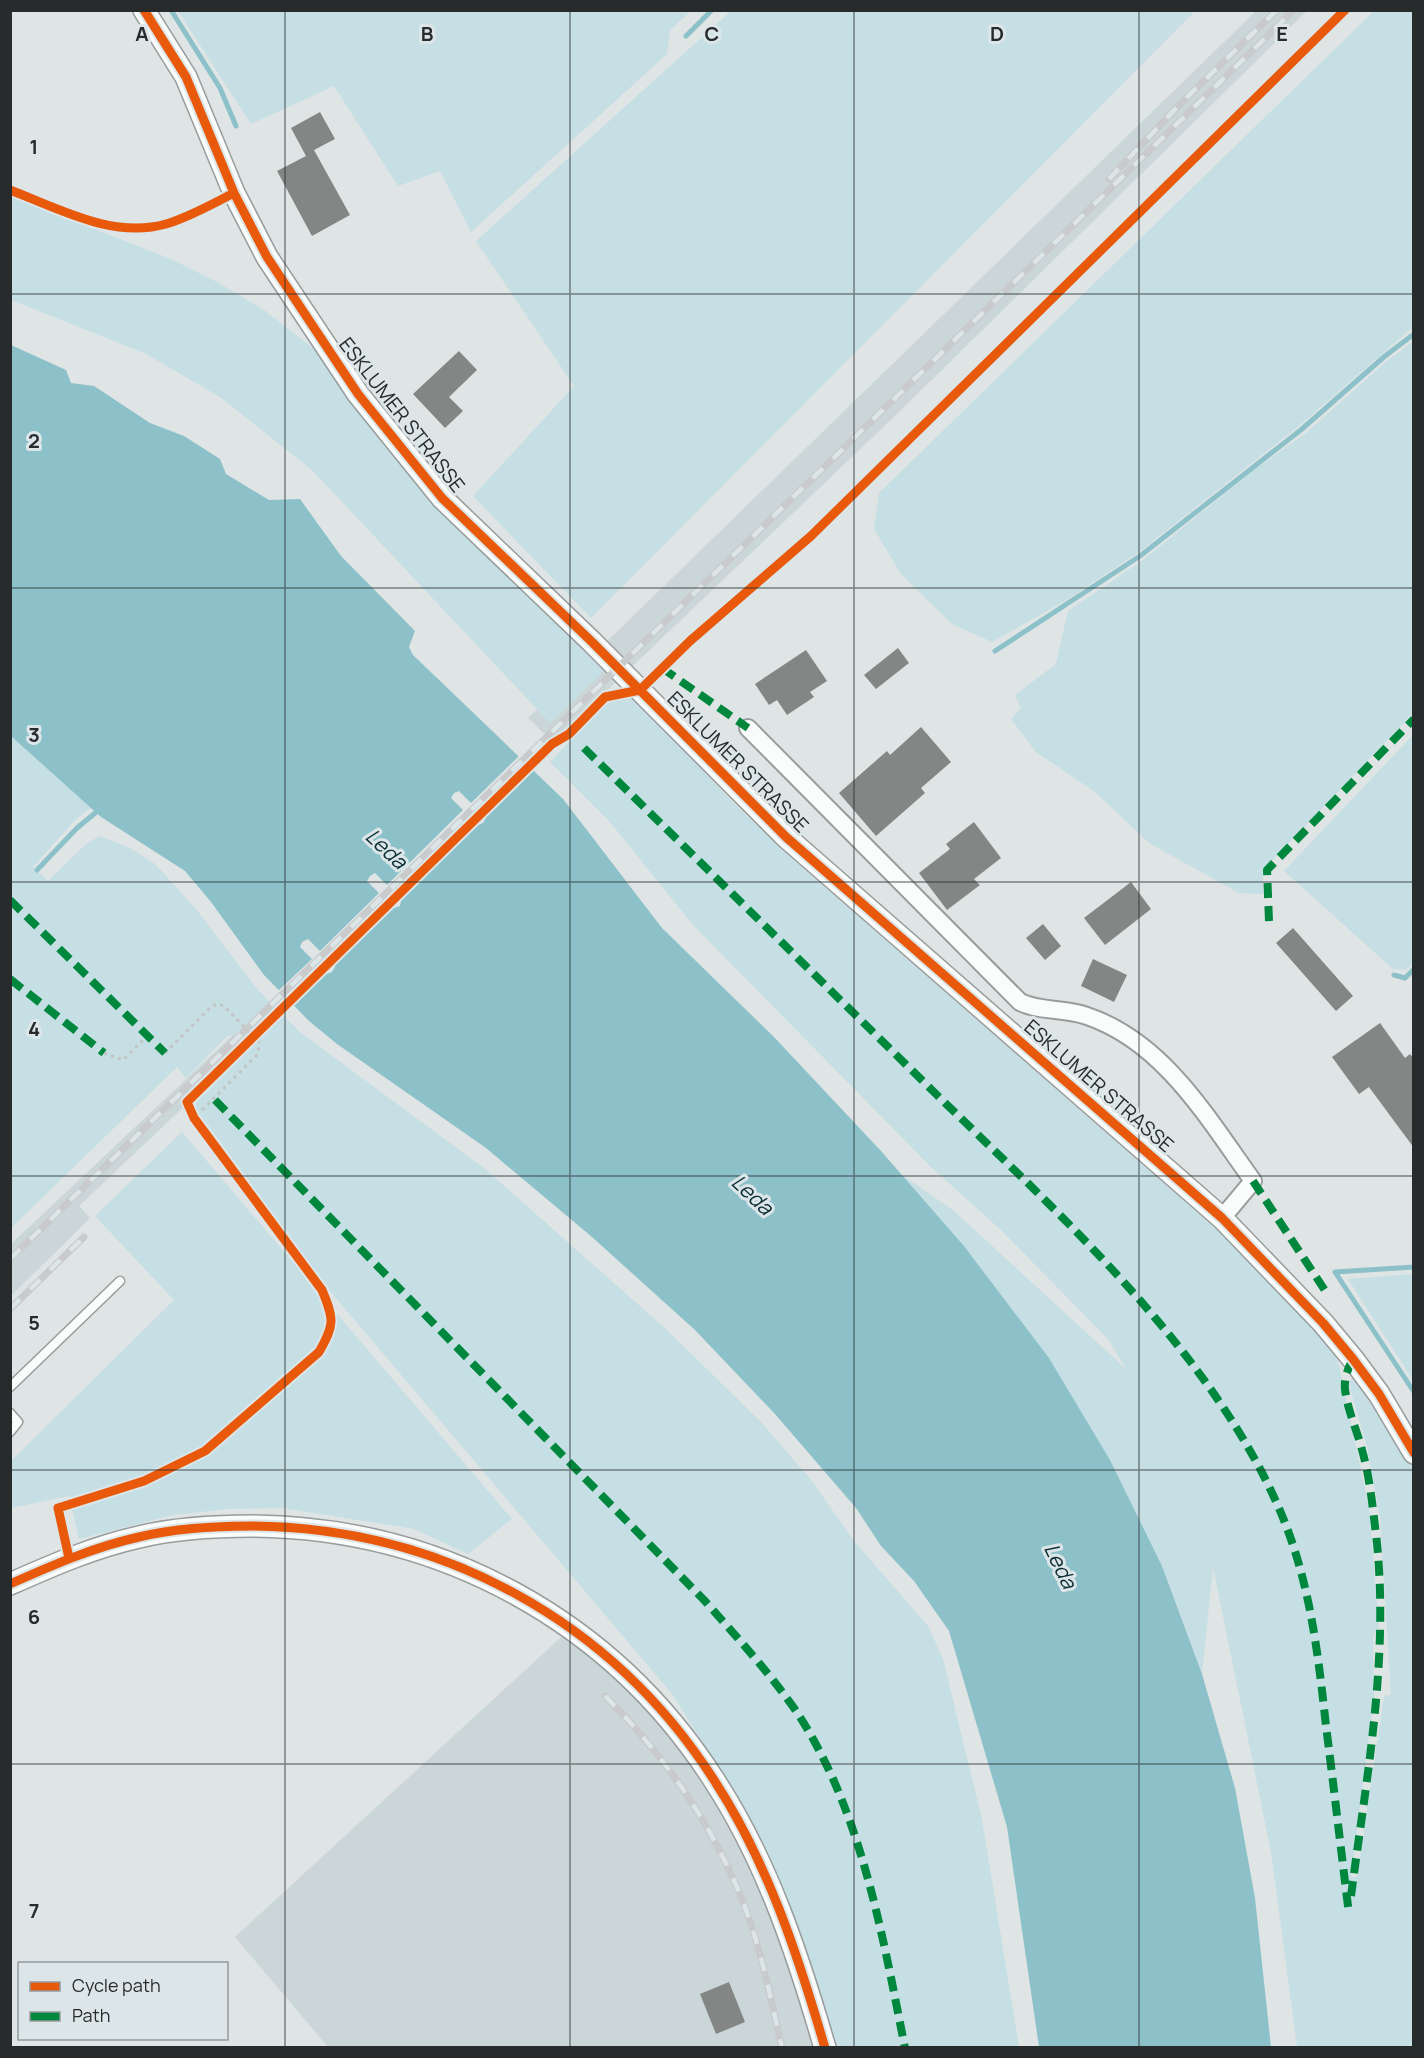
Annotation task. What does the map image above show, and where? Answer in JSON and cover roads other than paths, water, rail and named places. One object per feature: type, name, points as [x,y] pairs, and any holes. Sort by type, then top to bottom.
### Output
[{"type":"street","name":"ESKLUMER STRASSE","points":[[144,10],[186,78],[234,193],[267,257],[328,352],[418,471],[467,525],[592,642],[786,837],[1222,1218],[1323,1323],[1353,1359],[1379,1394],[1413,1453]]},
{"type":"street","name":"ESKLUMER STRASSE","points":[[748,728],[1020,1002],[1030,1007],[1086,1016],[1109,1026],[1135,1041],[1175,1077],[1253,1181],[1222,1218]]},
{"type":"street","points":[[10,1584],[69,1558],[141,1536],[175,1530],[230,1526],[283,1527],[340,1533],[400,1545],[474,1572],[536,1604],[611,1659],[648,1694],[681,1733],[714,1779],[743,1827],[779,1906],[808,1989],[825,2048]]},
{"type":"lane","points":[[10,190],[93,221],[130,229],[166,224],[234,193]]},
{"type":"lane","points":[[10,1387],[120,1281]]},
{"type":"lane","points":[[10,1413],[18,1422],[10,1432]]},
{"type":"water","name":"Leda","points":[[11,345],[66,370],[71,383],[94,386],[150,423],[184,436],[220,459],[226,474],[269,500],[300,499],[341,556],[415,631],[409,647],[413,655],[563,799],[662,928],[774,1037],[881,1151],[964,1246],[1049,1358],[1110,1460],[1162,1566],[1202,1674],[1235,1788],[1255,1898],[1271,2047],[1039,2047],[1007,1827],[949,1631],[914,1581],[881,1546],[856,1508],[775,1414],[695,1330],[592,1237],[486,1148],[337,1044],[309,1021],[264,975],[211,902],[185,871],[101,817],[11,736]]},
{"type":"waterway","points":[[171,10],[220,88],[236,126]]},
{"type":"waterway","points":[[686,36],[712,10]]},
{"type":"waterway","points":[[995,651],[1140,556],[1302,429],[1385,356],[1414,334]]},
{"type":"waterway","points":[[37,870],[77,828],[100,809]]},
{"type":"waterway","points":[[1394,975],[1405,978],[1414,969]]},
{"type":"waterway","points":[[1414,1267],[1335,1272],[1414,1392]]},
{"type":"railway","points":[[1109,179],[1181,103],[1277,10]]},
{"type":"railway","points":[[10,1259],[1294,10]]},
{"type":"railway","points":[[10,1309],[84,1237]]},
{"type":"railway","points":[[605,1696],[646,1740],[682,1788],[727,1865],[753,1930],[782,2048]]}]
